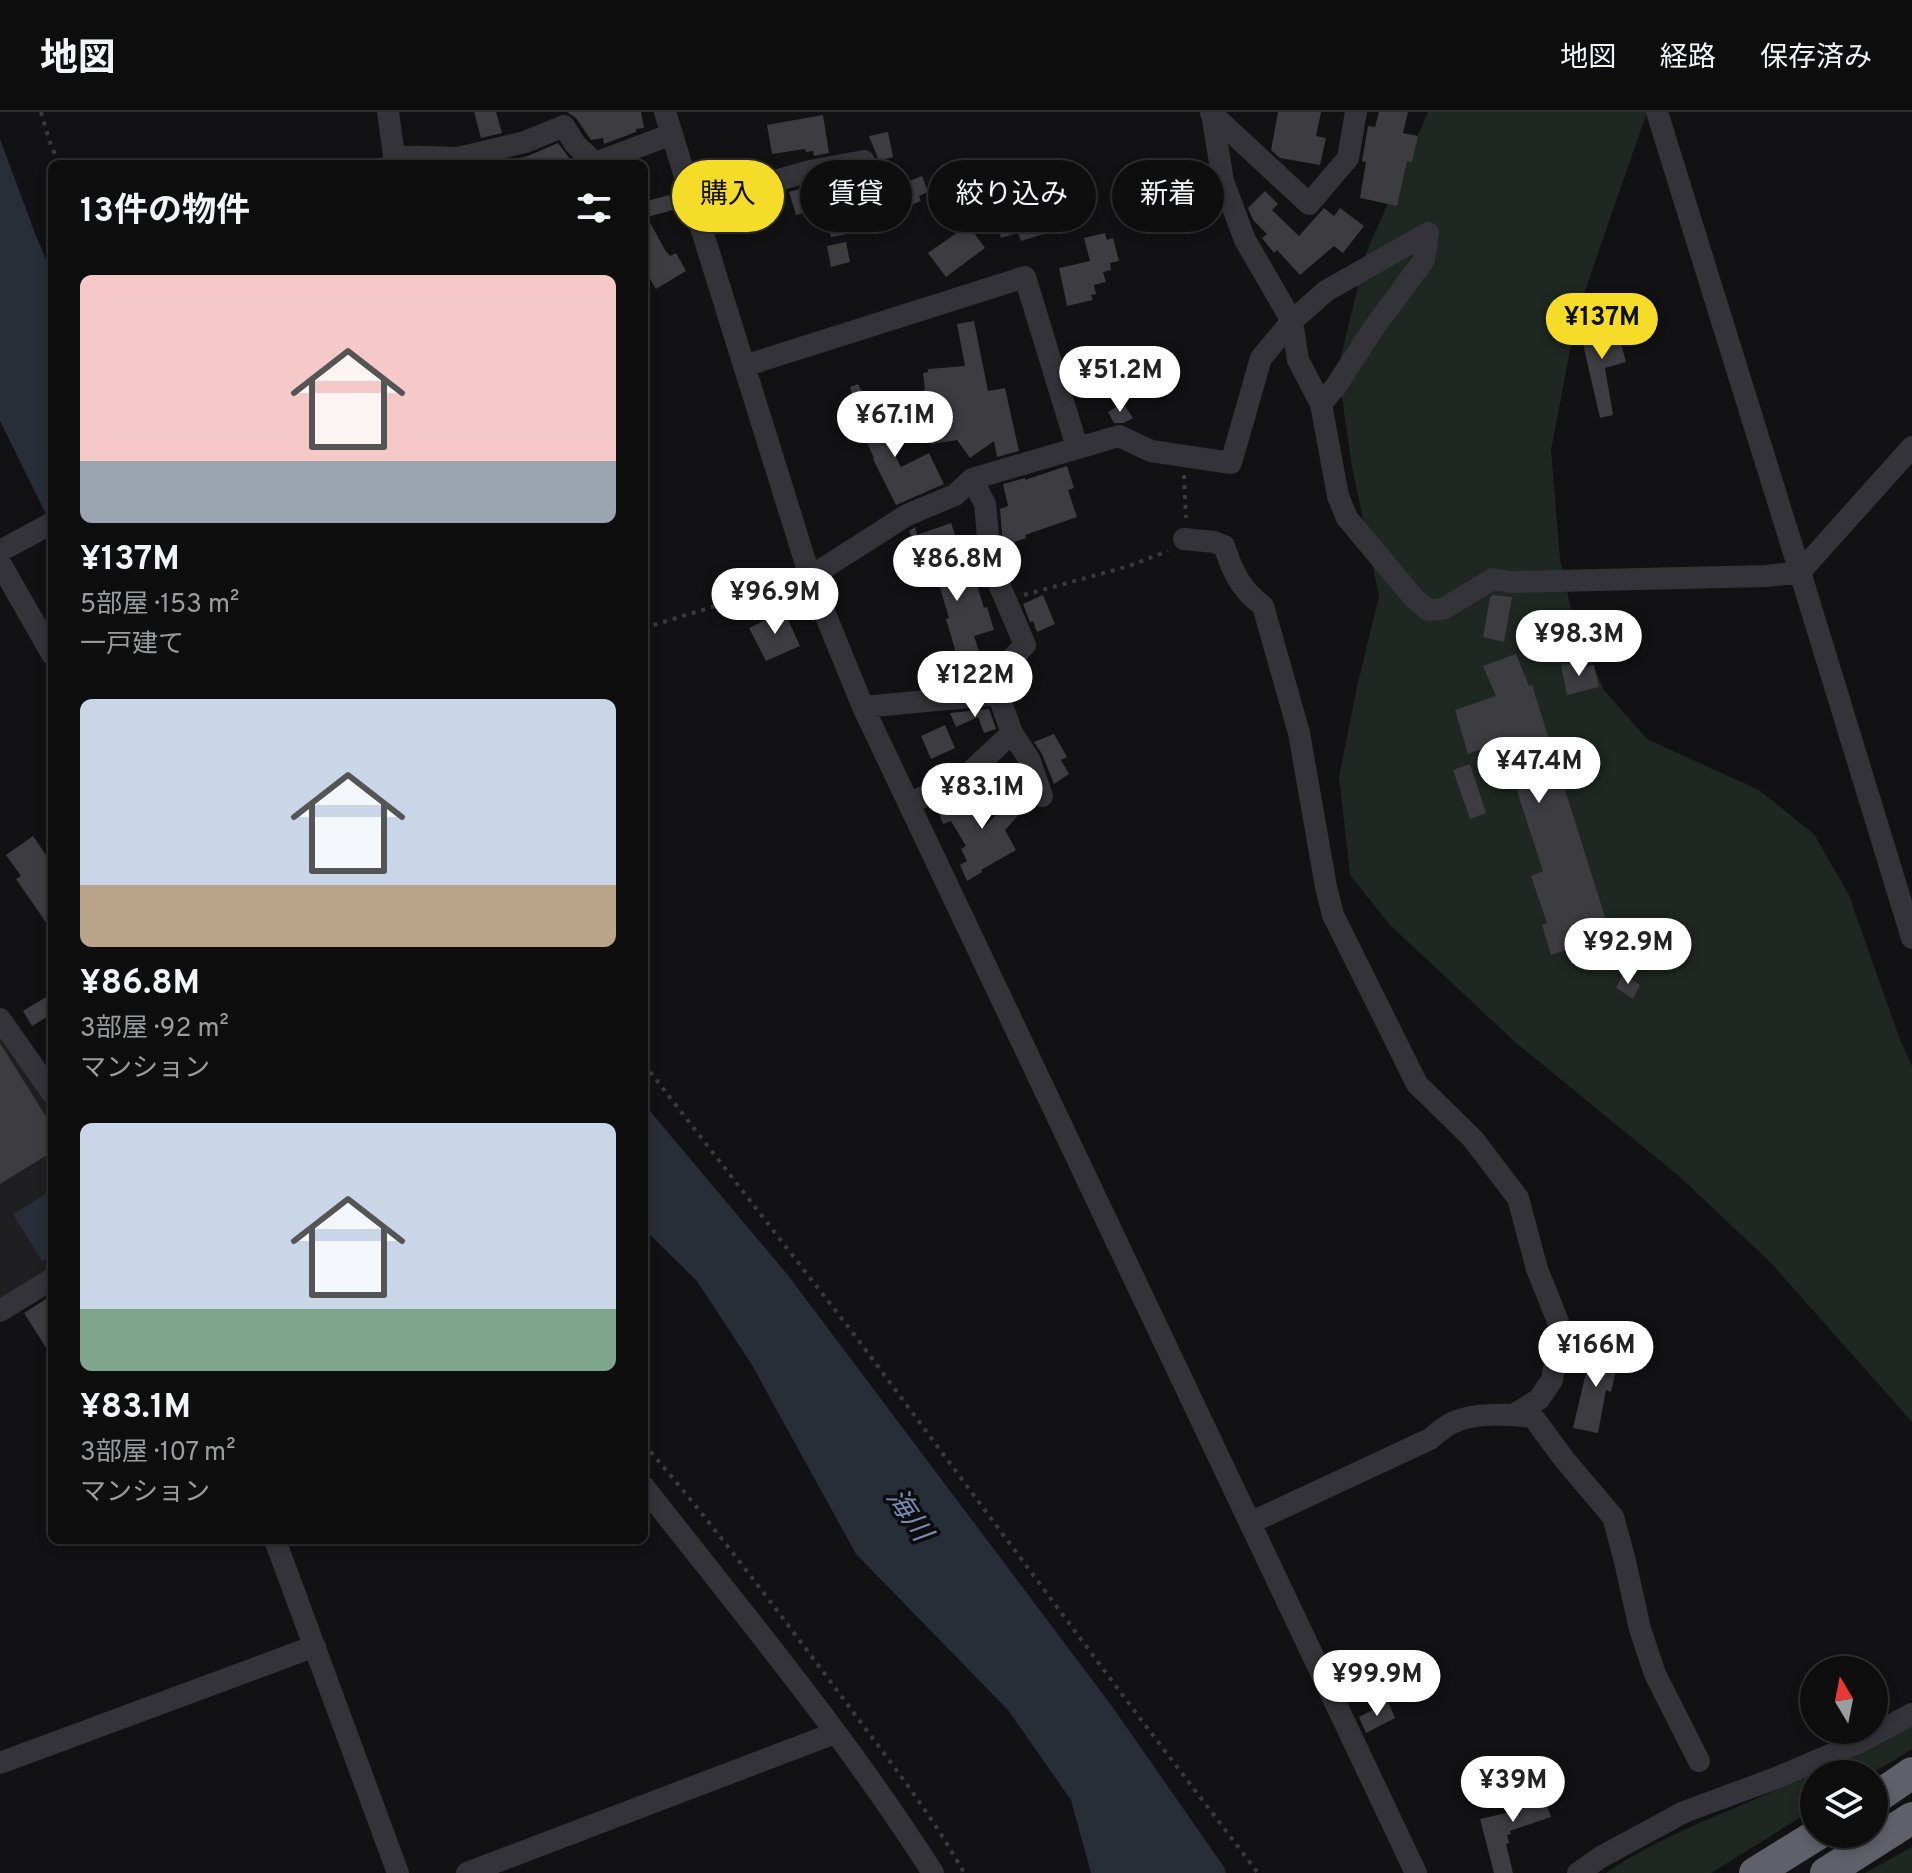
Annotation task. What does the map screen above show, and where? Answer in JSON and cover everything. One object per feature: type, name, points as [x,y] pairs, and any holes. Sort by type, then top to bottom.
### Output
[{"type":"highway","points":[[1888,1789],[1912,1773]]},
{"type":"highway","points":[[1826,1873],[1912,1818]]},
{"type":"highway","points":[[1755,1873],[1800,1845]]},
{"type":"street","points":[[388,112],[393,160],[458,158],[525,142],[564,126],[575,144],[592,160]]},
{"type":"street","points":[[665,112],[680,160]]},
{"type":"street","points":[[1211,113],[1309,204],[1348,158],[1356,112]]},
{"type":"street","points":[[1657,112],[1912,938]]},
{"type":"street","points":[[1211,113],[1223,181],[1245,240],[1292,321],[1298,360],[1321,404],[1338,496],[1347,518],[1413,597],[1428,610],[1443,609],[1493,579],[1511,582],[1556,581],[1767,576],[1800,572],[1912,447]]},
{"type":"street","points":[[603,160],[672,134]]},
{"type":"street","points":[[702,232],[810,577],[863,707],[1416,1873]]},
{"type":"street","points":[[810,577],[907,515],[955,495],[972,479],[1077,447],[1119,436],[1151,451],[1231,463],[1261,358],[1292,321],[1326,291],[1428,233],[1424,260],[1321,404]]},
{"type":"street","points":[[744,366],[1025,277],[1077,447]]},
{"type":"street","points":[[972,479],[985,504],[995,575],[1025,645],[1006,665],[999,684],[1001,702],[1012,733],[1029,759],[1042,796]]},
{"type":"street","points":[[0,551],[48,525]]},
{"type":"street","points":[[1184,539],[1224,546],[1234,574],[1249,596],[1263,606],[1299,733],[1333,915],[1417,1084],[1473,1139],[1518,1198],[1537,1269],[1561,1329],[1552,1380],[1539,1399],[1515,1414]]},
{"type":"street","points":[[0,563],[48,647]]},
{"type":"street","points":[[863,707],[1000,694]]},
{"type":"street","points":[[909,804],[967,775],[1012,733]]},
{"type":"street","points":[[0,1019],[48,1087]]},
{"type":"street","points":[[0,1311],[48,1281]]},
{"type":"street","points":[[1250,1523],[1430,1439],[1452,1422],[1515,1414],[1533,1417],[1613,1517],[1640,1629],[1655,1674],[1699,1761]]},
{"type":"street","points":[[648,1492],[835,1733],[898,1818],[933,1873]]},
{"type":"street","points":[[277,1544],[398,1873]]},
{"type":"street","points":[[0,1763],[315,1646]]},
{"type":"street","points":[[1578,1873],[1684,1812],[1844,1749],[1912,1714]]},
{"type":"street","points":[[467,1873],[835,1733]]},
{"type":"path","points":[[41,112],[57,160]]},
{"type":"path","points":[[1006,600],[1129,566],[1169,551],[1184,539],[1186,520],[1182,456]]},
{"type":"path","points":[[648,627],[810,577]]},
{"type":"path","points":[[648,1069],[856,1337],[1258,1873]]},
{"type":"path","points":[[648,1449],[747,1569],[895,1769],[964,1873]]},
{"type":"shaded area","points":[[1428,112],[1647,112],[1577,314],[1551,450],[1560,559],[1573,618],[1604,690],[1647,739],[1759,790],[1814,834],[1849,895],[1912,1066],[1912,1422],[1770,1262],[1680,1177],[1515,1042],[1390,925],[1350,875],[1339,777],[1379,596],[1352,467],[1338,369],[1366,253]]},
{"type":"shaded area","points":[[0,1028],[48,1095],[48,1276],[0,1305]]},
{"type":"shaded area","points":[[1912,1724],[1912,1749],[1888,1764],[1888,1760],[1838,1760],[1871,1744],[1888,1744],[1888,1736]]},
{"type":"shaded area","points":[[1800,1779],[1800,1818],[1711,1873],[1606,1873],[1664,1839]]},
{"type":"shaded area","points":[[1912,1847],[1912,1873],[1865,1873]]},
{"type":"water","points":[[0,139],[48,264],[48,518],[0,421]]},
{"type":"water","name":"海川","points":[[648,1109],[787,1274],[1111,1705],[1226,1873],[1091,1873],[1071,1800],[1008,1710],[856,1554],[752,1365],[697,1281],[648,1233]]},
{"type":"water","points":[[48,1192],[48,1257],[42,1261],[13,1214]]},
{"type":"building","points":[[474,112],[496,112],[502,133],[481,138]]},
{"type":"building","points":[[567,112],[641,112],[644,128],[604,144],[603,138],[591,140],[576,118]]},
{"type":"building","points":[[1278,112],[1321,112],[1316,136],[1326,138],[1320,165],[1280,158],[1271,150]]},
{"type":"building","points":[[1379,112],[1408,112],[1403,133],[1418,136],[1412,162],[1407,161],[1397,206],[1360,198],[1368,126],[1375,127]]},
{"type":"building","points":[[823,115],[829,153],[814,156],[813,151],[806,152],[805,149],[772,154],[767,125]]},
{"type":"building","points":[[888,132],[893,157],[879,160],[869,136]]},
{"type":"building","points":[[558,143],[570,160],[510,160]]},
{"type":"building","points":[[922,176],[928,192],[919,196],[921,201],[912,205],[912,180]]},
{"type":"building","points":[[800,189],[800,214],[796,215],[789,192]]},
{"type":"building","points":[[1265,191],[1278,204],[1272,210],[1299,236],[1324,208],[1334,216],[1340,208],[1364,226],[1343,253],[1334,246],[1300,275],[1262,238],[1267,234],[1253,220],[1248,208]]},
{"type":"building","points":[[669,195],[672,210],[648,217],[648,201]]},
{"type":"building","points":[[648,219],[665,250],[670,256],[676,253],[686,271],[656,289],[648,276]]},
{"type":"building","points":[[830,232],[858,232],[831,237]]},
{"type":"building","points":[[958,232],[973,232],[985,248],[946,277],[928,253]]},
{"type":"building","points":[[999,232],[1050,232],[1021,241],[1018,233],[1001,238]]},
{"type":"building","points":[[1105,233],[1107,240],[1113,238],[1119,261],[1110,263],[1111,270],[1103,272],[1106,282],[1094,285],[1096,294],[1091,295],[1093,300],[1067,306],[1059,268],[1090,261],[1084,238]]},
{"type":"building","points":[[846,242],[850,262],[831,267],[827,246]]},
{"type":"building","points":[[974,321],[988,391],[1005,388],[1019,451],[997,457],[994,441],[970,458],[957,440],[931,444],[923,373],[928,369],[965,366],[957,324]]},
{"type":"building","points":[[1615,321],[1626,362],[1605,368],[1613,415],[1600,418],[1580,331]]},
{"type":"building","points":[[858,384],[901,467],[929,453],[944,484],[896,505],[863,434],[850,387]]},
{"type":"building","points":[[1123,403],[1133,418],[1124,423],[1114,423],[1108,412]]},
{"type":"building","points":[[1067,466],[1074,488],[1068,490],[1077,517],[1003,546],[1000,509],[1008,506],[1003,484]]},
{"type":"building","points":[[951,523],[964,560],[969,559],[994,630],[974,636],[986,679],[942,685],[939,665],[959,663],[932,561],[924,563],[909,531],[915,527],[917,535]]},
{"type":"building","points":[[800,590],[807,608],[792,615],[787,595]]},
{"type":"building","points":[[1043,595],[1055,624],[1037,632],[1023,604]]},
{"type":"building","points":[[1490,597],[1512,597],[1504,642],[1483,637]]},
{"type":"building","points":[[784,611],[800,646],[766,661],[749,628]]},
{"type":"building","points":[[1516,654],[1529,686],[1532,685],[1611,936],[1551,955],[1542,925],[1547,923],[1531,876],[1543,871],[1501,742],[1468,754],[1455,710],[1496,696],[1483,666]]},
{"type":"building","points":[[1578,661],[1580,668],[1594,665],[1599,687],[1567,695],[1561,665]]},
{"type":"building","points":[[989,709],[996,729],[984,733],[978,717],[956,727],[950,713]]},
{"type":"building","points":[[945,725],[955,748],[931,759],[921,736]]},
{"type":"building","points":[[1054,734],[1067,757],[1061,760],[1069,774],[1054,784],[1034,742]]},
{"type":"building","points":[[1470,764],[1486,813],[1470,819],[1453,770]]},
{"type":"building","points":[[1021,790],[1030,802],[1005,830],[1016,850],[967,881],[960,865],[967,861],[961,849],[966,846],[951,821],[943,824],[936,806],[966,791],[981,830]]},
{"type":"building","points":[[33,836],[48,858],[48,925],[16,879],[21,876],[6,855]]},
{"type":"building","points":[[1623,974],[1640,985],[1633,999],[1616,988]]},
{"type":"building","points":[[46,997],[48,1001],[48,1016],[32,1026],[23,1011]]},
{"type":"building","points":[[0,1043],[48,1120],[48,1154],[0,1184]]},
{"type":"building","points":[[48,1298],[48,1351],[24,1313]]},
{"type":"building","points":[[1592,1347],[1620,1354],[1611,1392],[1606,1390],[1598,1433],[1573,1428]]},
{"type":"building","points":[[1388,1702],[1395,1718],[1366,1733],[1359,1717]]},
{"type":"building","points":[[1538,1780],[1551,1817],[1510,1831],[1511,1834],[1507,1835],[1509,1843],[1506,1844],[1513,1873],[1494,1873],[1480,1819],[1519,1810],[1512,1788]]}]
